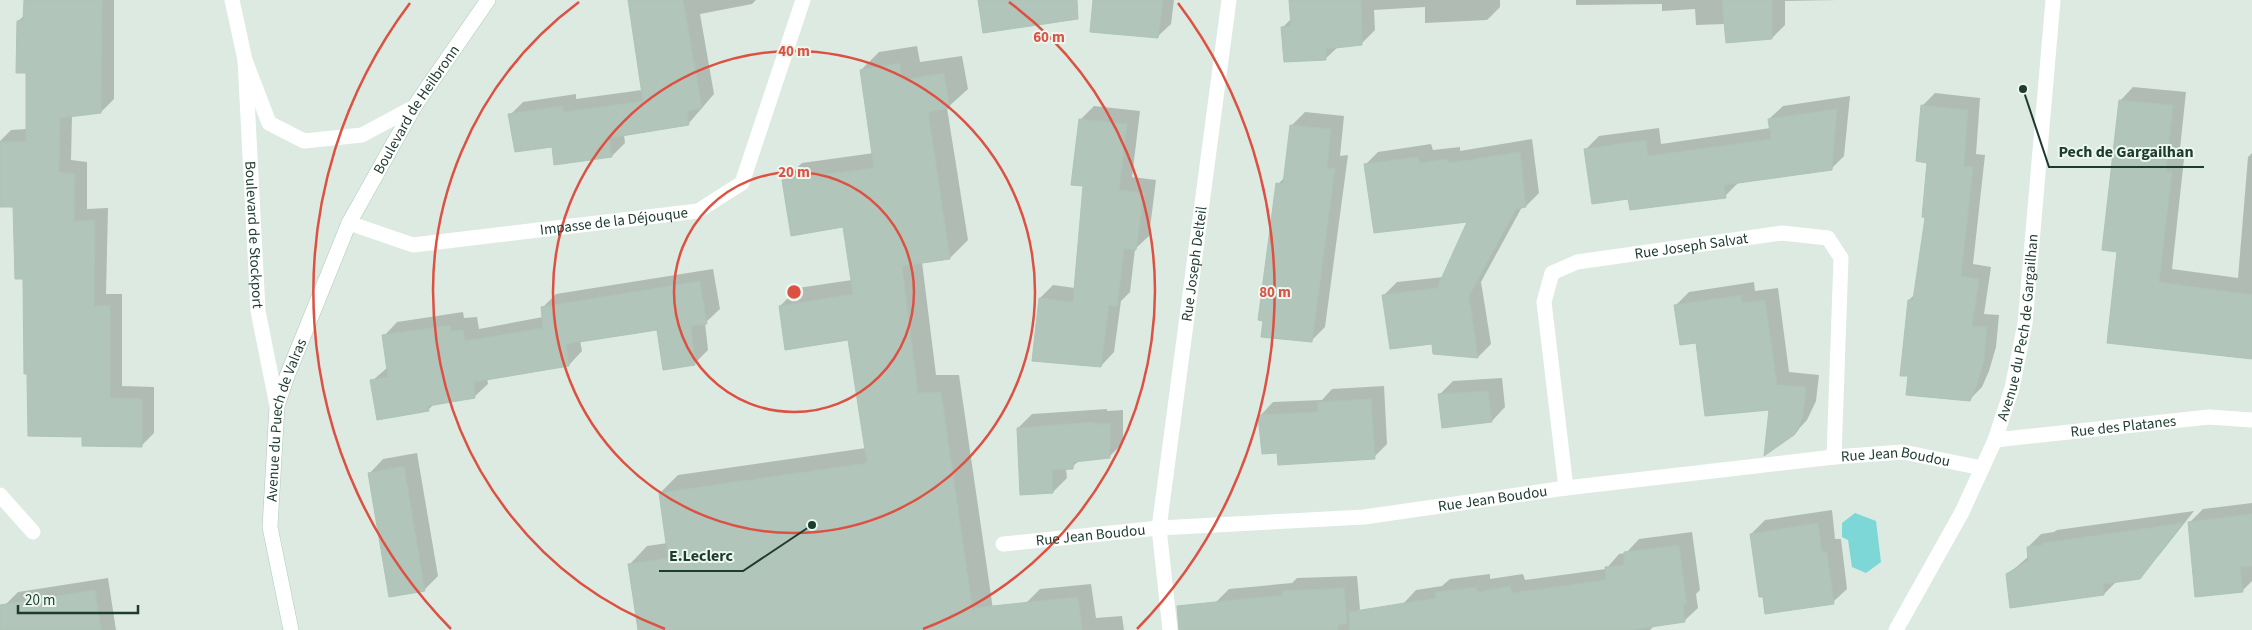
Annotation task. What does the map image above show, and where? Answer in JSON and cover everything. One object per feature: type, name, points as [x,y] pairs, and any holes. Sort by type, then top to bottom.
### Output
[{"type":"street","name":"Boulevard de Stockport","points":[[232,0],[246,60],[269,123],[304,141],[362,135],[414,107]]},
{"type":"street","name":"Boulevard de Heilbronn","points":[[349,223],[414,107],[488,0]]},
{"type":"street","name":"Impasse de la Déjouque","points":[[349,223],[413,245],[698,211],[742,183],[803,0]]},
{"type":"street","name":"Rue Joseph Delteil","points":[[1170,630],[1159,528],[1228,0]]},
{"type":"street","name":"Avenue du Pech de Gargailhan","points":[[1896,630],[1962,512],[1995,440],[2012,388],[2025,324],[2053,0]]},
{"type":"street","name":"Boulevard de Stockport","points":[[246,60],[258,311],[277,406]]},
{"type":"street","name":"Avenue du Puech de Valras","points":[[292,629],[270,527],[277,406],[287,376],[349,223]]},
{"type":"street","name":"Rue Joseph Salvat","points":[[1566,488],[1544,302],[1552,273],[1577,262],[1782,233],[1828,238],[1841,258],[1834,457]]},
{"type":"street","name":"Rue des Platanes","points":[[1995,440],[2209,418],[2252,420]]},
{"type":"street","name":"Rue Jean Boudou","points":[[1003,544],[1159,528],[1364,517],[1566,488],[1834,457],[1903,452],[1982,468]]},
{"type":"street","points":[[0,495],[33,532]]},
{"type":"water","points":[[1855,513],[1876,521],[1881,562],[1866,573],[1852,567],[1848,540],[1842,537],[1842,523]]},
{"type":"building","points":[[24,0],[102,0],[101,113],[60,118],[59,172],[75,174],[74,221],[95,220],[94,306],[110,306],[110,398],[142,399],[142,447],[82,446],[82,437],[28,436],[27,374],[24,374],[23,279],[15,279],[13,207],[0,207],[0,142],[26,142],[26,73],[16,73],[17,21],[23,20]]},
{"type":"building","points":[[628,0],[683,0],[702,108],[687,111],[689,125],[609,138],[612,157],[554,165],[552,147],[515,152],[508,114],[563,106],[563,112],[643,101]]},
{"type":"building","points":[[978,0],[1077,0],[1078,19],[983,33]]},
{"type":"building","points":[[1093,0],[1163,0],[1158,38],[1090,32]]},
{"type":"building","points":[[1289,0],[1361,0],[1362,45],[1326,49],[1326,60],[1284,62],[1281,27],[1291,26]]},
{"type":"building","points":[[1722,0],[1772,0],[1772,39],[1726,43]]},
{"type":"building","points":[[900,63],[902,80],[944,73],[950,108],[928,112],[950,259],[902,266],[918,393],[941,392],[974,619],[974,608],[1078,597],[1082,630],[638,630],[628,564],[668,558],[659,493],[867,463],[848,340],[785,350],[779,306],[853,294],[843,227],[791,236],[782,180],[874,168],[860,70]]},
{"type":"building","points":[[2119,100],[2173,105],[2166,171],[2172,172],[2159,282],[2252,295],[2252,359],[2107,343],[2117,252],[2102,250]]},
{"type":"building","points":[[1921,105],[1968,110],[1964,166],[1973,167],[1961,276],[1979,279],[1972,326],[1987,327],[1984,361],[1970,401],[1906,395],[1908,376],[1900,376],[1908,300],[1913,300],[1925,218],[1922,217],[1927,163],[1916,161]]},
{"type":"building","points":[[1837,109],[1832,170],[1724,185],[1726,198],[1630,210],[1628,199],[1592,204],[1584,149],[1646,140],[1648,156],[1771,139],[1768,119]]},
{"type":"building","points":[[1079,119],[1127,124],[1119,190],[1144,193],[1136,250],[1124,249],[1117,307],[1109,305],[1101,367],[1032,361],[1039,298],[1073,302],[1083,186],[1071,185]]},
{"type":"building","points":[[1290,125],[1331,129],[1327,169],[1335,168],[1312,342],[1261,337],[1263,321],[1258,320],[1276,183],[1283,184]]},
{"type":"building","points":[[1520,152],[1526,207],[1516,209],[1469,296],[1478,358],[1433,354],[1432,344],[1390,349],[1382,295],[1437,288],[1467,222],[1374,233],[1364,164],[1418,157],[1420,163],[1447,159],[1448,163]]},
{"type":"building","points":[[700,281],[707,324],[691,326],[695,365],[663,370],[657,330],[566,344],[569,366],[474,382],[475,398],[428,406],[429,411],[377,420],[370,380],[388,377],[382,335],[450,325],[451,331],[463,330],[465,341],[543,328],[541,307]]},
{"type":"building","points":[[1741,295],[1742,303],[1765,300],[1777,385],[1806,387],[1803,415],[1798,430],[1794,435],[1764,456],[1769,410],[1705,416],[1696,343],[1680,345],[1674,305]]},
{"type":"building","points":[[1488,391],[1492,422],[1442,428],[1438,394]]},
{"type":"building","points":[[1371,399],[1375,459],[1278,465],[1277,453],[1262,454],[1258,415],[1318,412],[1318,402]]},
{"type":"building","points":[[1094,422],[1094,424],[1110,424],[1110,458],[1074,462],[1073,469],[1052,470],[1053,493],[1020,495],[1017,428]]},
{"type":"building","points":[[404,466],[425,591],[389,597],[368,473]]},
{"type":"building","points":[[2252,514],[2252,566],[2240,567],[2243,592],[2195,597],[2188,522]]},
{"type":"building","points":[[1818,523],[1822,552],[1827,552],[1834,604],[1765,614],[1763,597],[1759,597],[1750,534]]},
{"type":"building","points":[[2183,523],[2140,579],[2103,584],[2104,595],[2010,608],[2006,574],[2028,561],[2027,547],[2042,545],[2042,543]]},
{"type":"building","points":[[1679,545],[1687,605],[1683,604],[1685,622],[1630,630],[1350,630],[1349,612],[1436,598],[1435,592],[1477,587],[1477,592],[1510,586],[1512,593],[1606,580],[1605,567],[1624,565],[1624,552]]},
{"type":"building","points":[[1344,588],[1347,623],[1338,625],[1338,630],[1179,630],[1177,606],[1283,595],[1282,591]]},
{"type":"building","points":[[95,590],[101,630],[0,630],[0,605]]},
{"type":"place","name":"Pech de Gargailhan","points":[[2023,89]]},
{"type":"place","name":"E.Leclerc","points":[[812,525]]}]
